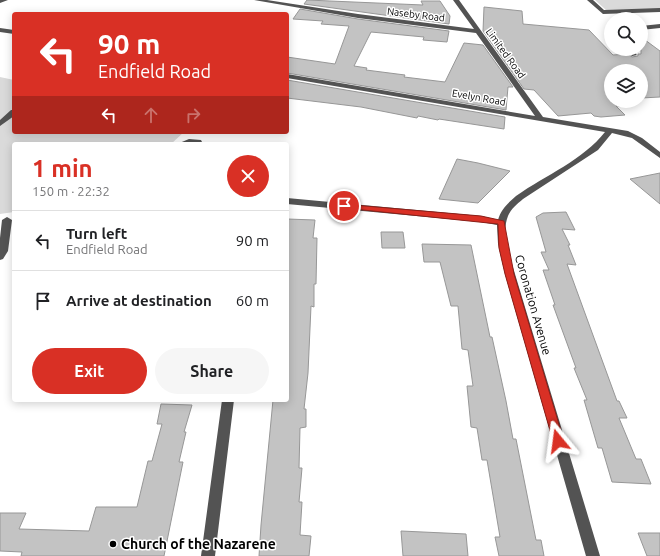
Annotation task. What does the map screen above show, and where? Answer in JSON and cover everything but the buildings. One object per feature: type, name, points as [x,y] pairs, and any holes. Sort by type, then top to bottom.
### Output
[{"type":"street","points":[[0,2],[5,0]]},
{"type":"street","name":"Naseby Road","points":[[257,0],[358,16],[478,31]]},
{"type":"street","name":"Limited Road","points":[[456,0],[540,118]]},
{"type":"street","points":[[590,0],[603,12],[660,10]]},
{"type":"street","points":[[648,27],[660,26]]},
{"type":"street","points":[[0,30],[12,32]]},
{"type":"street","name":"Evelyn Road","points":[[289,76],[611,130],[636,136],[660,156]]},
{"type":"street","points":[[0,124],[12,114]]},
{"type":"street","points":[[289,201],[481,219],[502,223],[504,213],[522,195],[596,148],[611,130]]},
{"type":"street","points":[[186,142],[198,142]]},
{"type":"street","points":[[0,257],[4,251],[7,220]]},
{"type":"street","name":"Coronation Avenue","points":[[502,223],[504,248],[510,274],[593,556]]},
{"type":"street","points":[[208,556],[228,402]]},
{"type":"shaded area","points":[[595,0],[660,0],[660,9],[606,10]]},
{"type":"shaded area","points":[[0,77],[12,80],[12,134],[182,134],[173,142],[12,142],[12,212],[0,214]]},
{"type":"place","name":"Church of the Nazarene","points":[[113,544]]},
{"type":"route","points":[[344,206],[481,219],[502,223],[504,248],[510,274],[558,441]]}]
